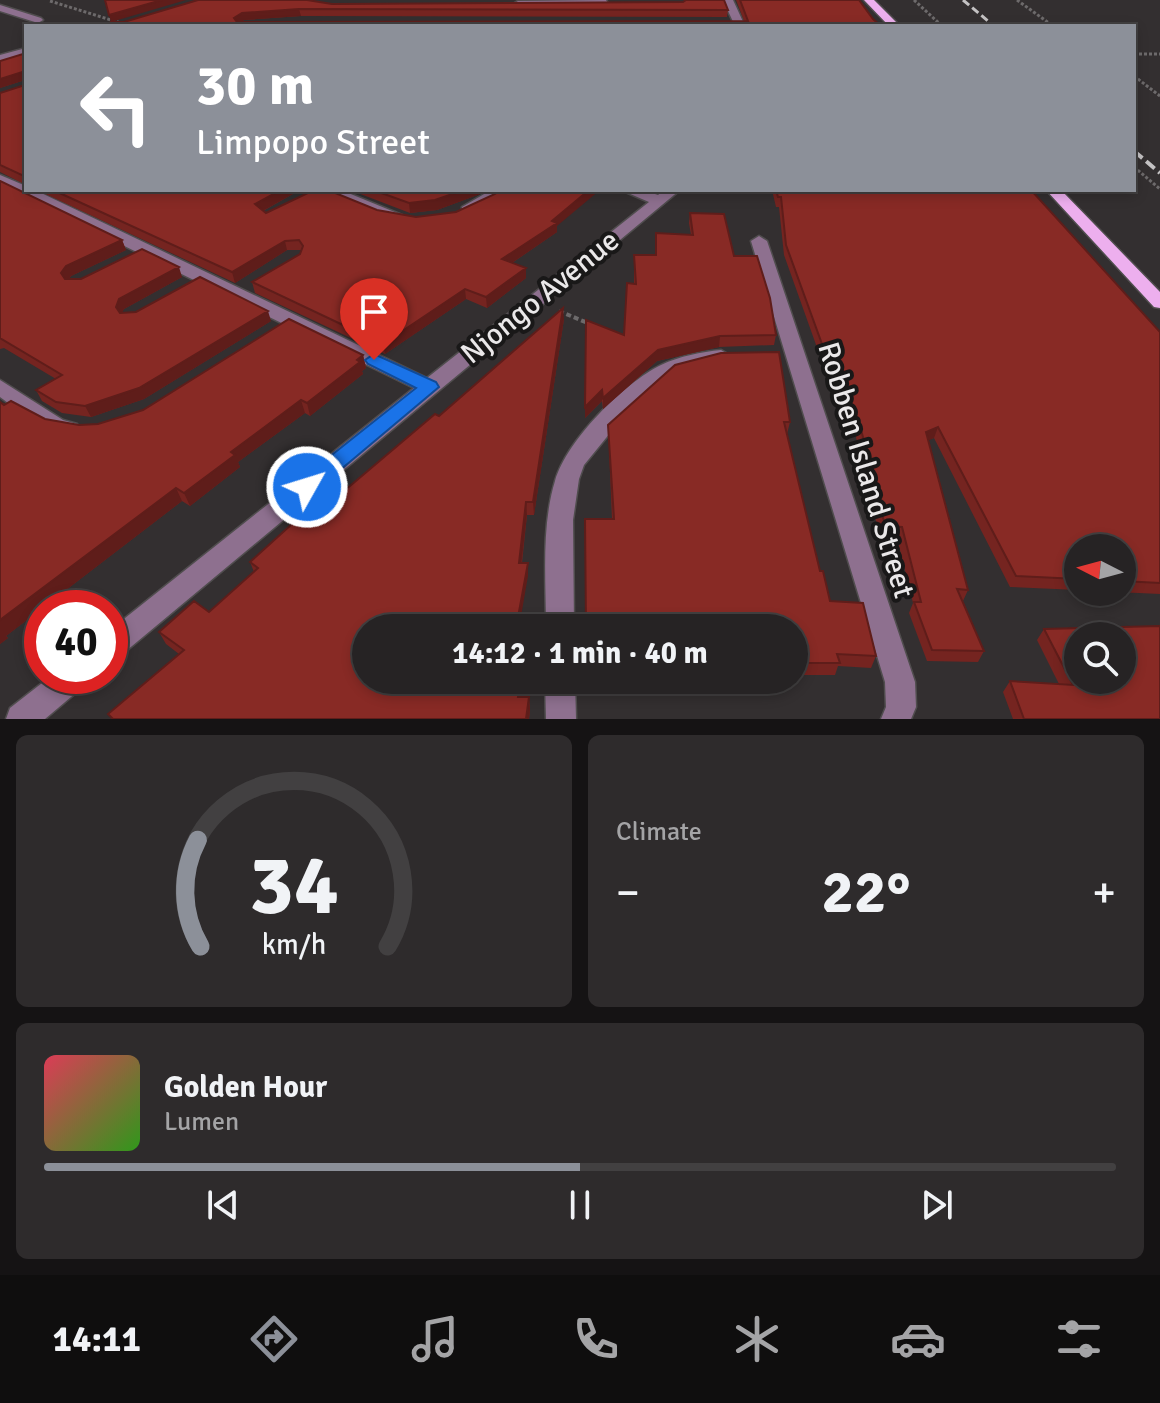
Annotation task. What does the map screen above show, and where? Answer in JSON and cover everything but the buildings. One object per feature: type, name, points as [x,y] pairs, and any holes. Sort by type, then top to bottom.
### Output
[{"type":"main road","points":[[869,0],[893,24]]},
{"type":"main road","points":[[1055,192],[1160,303]]},
{"type":"street","points":[[723,23],[739,24],[728,0]]},
{"type":"street","points":[[508,4],[617,3],[616,13]]},
{"type":"street","points":[[0,8],[38,20]]},
{"type":"street","points":[[0,59],[24,52]]},
{"type":"street","points":[[1,180],[24,191]]},
{"type":"street","points":[[26,192],[146,250],[194,281],[235,294],[429,387]]},
{"type":"street","points":[[445,220],[498,192]]},
{"type":"street","points":[[643,192],[666,195]]},
{"type":"street","points":[[358,194],[408,221],[422,223]]},
{"type":"street","name":"Njongo Avenue","points":[[128,632],[666,195]]},
{"type":"street","name":"Robben Island Street","points":[[759,241],[900,682],[901,707],[896,719]]},
{"type":"street","points":[[119,263],[146,250]]},
{"type":"street","points":[[235,294],[259,279]]},
{"type":"street","points":[[266,336],[291,320]]},
{"type":"street","points":[[560,614],[564,500],[572,467],[597,430],[651,378],[665,369],[699,359],[796,354]]},
{"type":"street","points":[[0,387],[55,425],[89,431]]},
{"type":"street","points":[[21,719],[52,694]]},
{"type":"street","points":[[560,694],[561,719]]},
{"type":"path","points":[[45,0],[124,24]]},
{"type":"path","points":[[914,0],[940,24]]},
{"type":"path","points":[[1017,0],[1050,24]]},
{"type":"path","points":[[1136,54],[1160,54]]},
{"type":"path","points":[[1136,78],[1160,96]]},
{"type":"path","points":[[1136,169],[1160,189]]},
{"type":"path","points":[[536,301],[603,329]]},
{"type":"railway","points":[[963,0],[992,24]]},
{"type":"railway","points":[[1136,153],[1160,173]]},
{"type":"route","points":[[307,487],[429,387],[374,360]]}]
